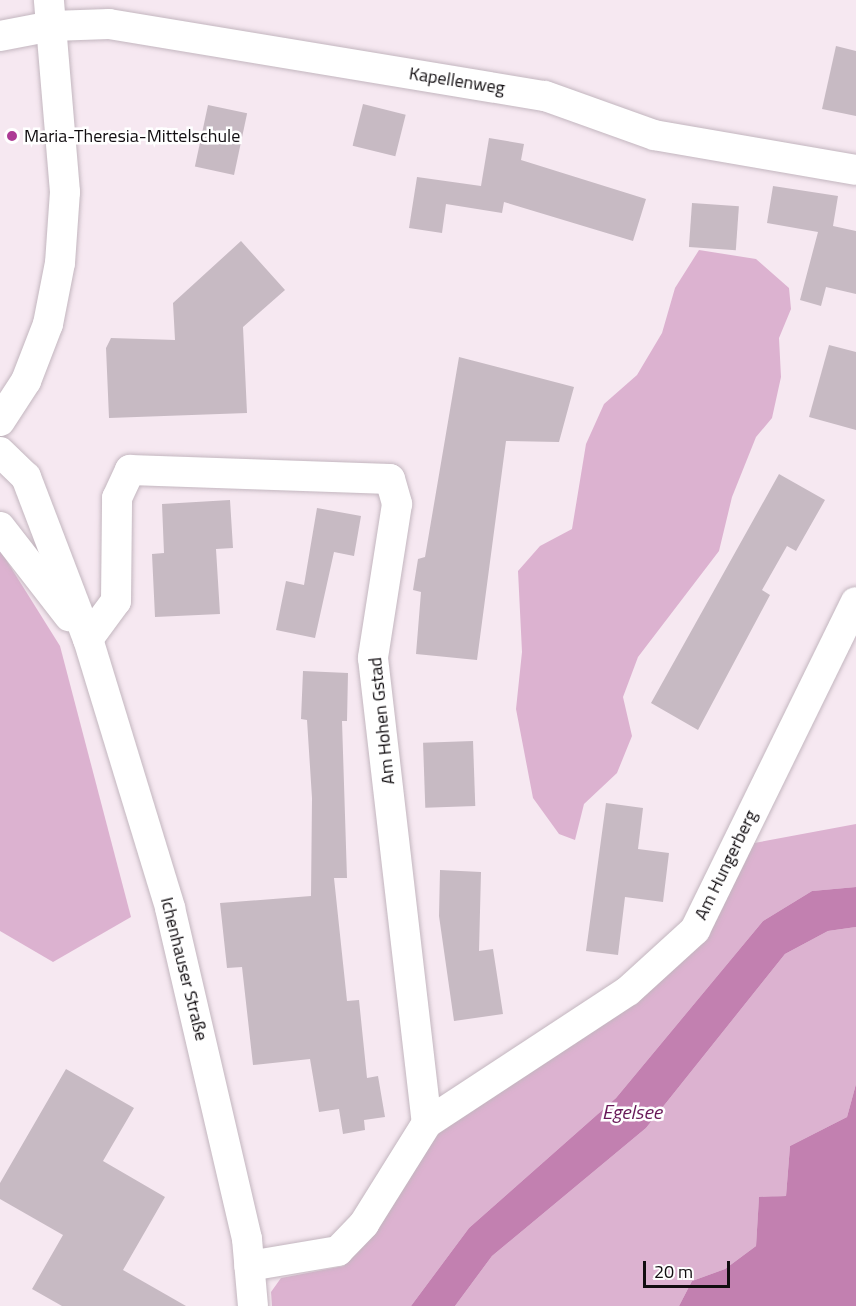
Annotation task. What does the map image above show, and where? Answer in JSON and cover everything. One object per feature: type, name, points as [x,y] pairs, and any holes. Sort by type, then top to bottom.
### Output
[{"type":"street","name":"Kapellenweg","points":[[0,36],[50,13],[545,96],[654,135],[856,170]]},
{"type":"street","points":[[0,421],[26,381],[45,333],[60,263],[65,192],[50,13]]},
{"type":"street","name":"Ichenhauser Straße","points":[[0,452],[26,477],[88,639],[187,967],[249,1266],[253,1306]]},
{"type":"street","name":"Am Hohen Gstad","points":[[88,639],[116,602],[117,498],[130,470],[390,479],[397,504],[373,658],[428,1123]]},
{"type":"street","name":"Ichenhauser Straße","points":[[0,527],[88,639]]},
{"type":"street","name":"Am Hungerberg","points":[[428,1123],[501,1070],[628,992],[695,930],[856,602]]},
{"type":"street","points":[[249,1266],[338,1251],[364,1224],[428,1123]]},
{"type":"shaded area","points":[[699,250],[756,259],[789,288],[791,309],[779,338],[781,377],[772,418],[756,437],[732,497],[719,551],[638,657],[623,697],[632,736],[617,773],[584,804],[575,840],[559,834],[533,798],[516,709],[522,652],[518,571],[540,546],[572,529],[586,444],[604,404],[637,375],[662,333],[675,288]]},
{"type":"shaded area","points":[[0,550],[60,646],[131,917],[53,962],[0,931]]},
{"type":"shaded area","points":[[856,824],[856,887],[812,891],[763,921],[616,1098],[469,1228],[411,1306],[272,1306],[271,1292],[281,1278],[344,1266],[425,1143],[681,949],[738,846]]},
{"type":"shaded area","points":[[856,927],[856,1084],[847,1117],[790,1146],[786,1196],[759,1198],[756,1246],[725,1269],[692,1281],[679,1306],[455,1306],[492,1256],[646,1128],[785,954],[828,931]]},
{"type":"water","name":"Egelsee","points":[[856,887],[856,927],[828,931],[785,954],[646,1128],[492,1256],[455,1306],[411,1306],[469,1228],[616,1098],[763,921],[812,891]]},
{"type":"water","points":[[856,1084],[856,1306],[679,1306],[692,1281],[725,1269],[756,1246],[759,1197],[786,1196],[790,1146],[847,1117]]},
{"type":"building","points":[[836,46],[856,51],[856,116],[822,109]]},
{"type":"building","points":[[363,104],[406,115],[395,156],[353,146]]},
{"type":"building","points":[[208,105],[247,113],[234,175],[195,167]]},
{"type":"building","points":[[489,138],[524,144],[521,160],[646,199],[633,241],[504,202],[502,213],[446,204],[442,233],[409,228],[417,177],[481,186]]},
{"type":"building","points":[[773,186],[838,196],[833,226],[856,231],[856,294],[826,287],[821,306],[800,300],[818,232],[767,223]]},
{"type":"building","points":[[692,203],[739,206],[736,250],[689,247]]},
{"type":"building","points":[[241,241],[285,290],[243,327],[247,413],[109,418],[106,348],[111,338],[175,340],[173,303]]},
{"type":"building","points":[[829,345],[856,352],[856,430],[809,417]]},
{"type":"building","points":[[459,357],[574,387],[559,442],[506,441],[477,660],[416,654],[421,592],[413,590],[418,559],[425,557]]},
{"type":"building","points":[[779,474],[825,500],[796,551],[787,546],[762,590],[770,595],[698,730],[651,703]]},
{"type":"building","points":[[230,500],[233,548],[216,549],[220,614],[155,617],[152,554],[164,553],[162,504]]},
{"type":"building","points":[[317,508],[361,516],[354,556],[334,552],[315,638],[276,630],[286,581],[304,585]]},
{"type":"building","points":[[303,671],[348,673],[347,721],[342,721],[347,878],[334,878],[347,1001],[359,1000],[367,1078],[378,1076],[385,1117],[364,1120],[365,1130],[343,1134],[339,1109],[319,1112],[310,1059],[253,1065],[242,967],[227,968],[220,903],[311,896],[312,798],[307,720],[301,719]]},
{"type":"building","points":[[473,741],[475,806],[425,808],[423,743]]},
{"type":"building","points":[[606,803],[643,808],[638,849],[669,853],[663,902],[625,897],[618,955],[586,951]]},
{"type":"building","points":[[440,870],[481,872],[479,951],[493,949],[503,1014],[454,1021],[439,916]]},
{"type":"building","points":[[66,1069],[134,1108],[103,1161],[165,1197],[123,1270],[186,1306],[62,1306],[32,1289],[63,1235],[0,1199],[0,1183]]},
{"type":"place","name":"Maria-Theresia-Mittelschule","points":[[12,136]]}]
